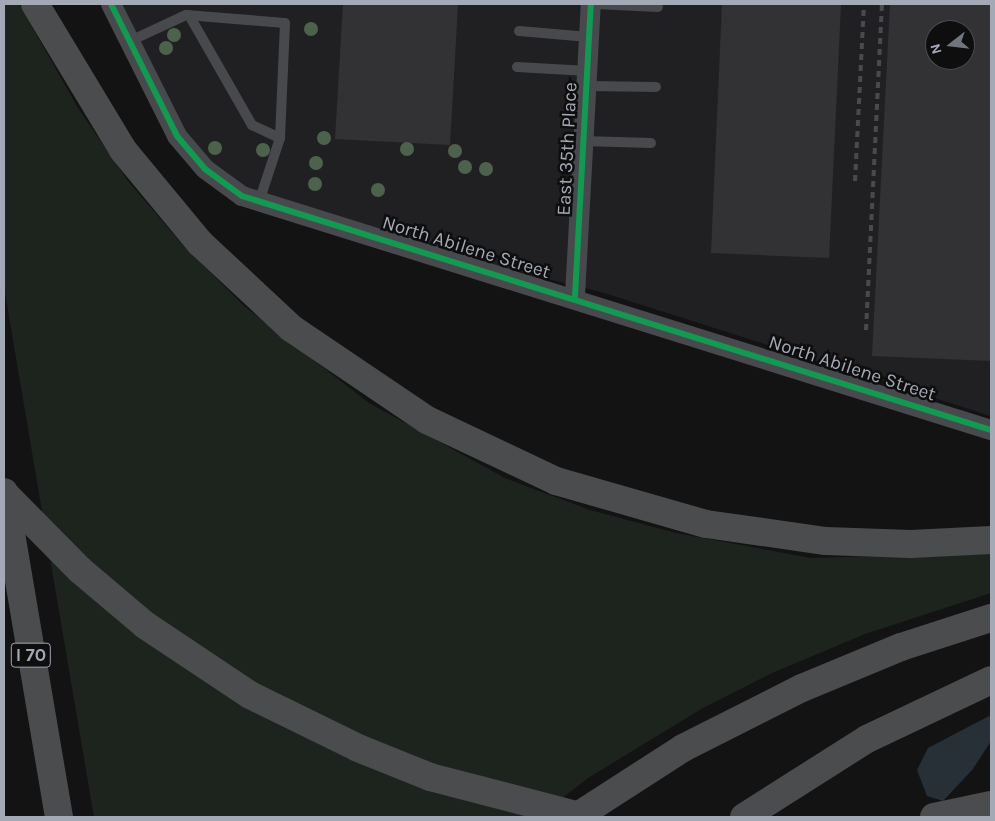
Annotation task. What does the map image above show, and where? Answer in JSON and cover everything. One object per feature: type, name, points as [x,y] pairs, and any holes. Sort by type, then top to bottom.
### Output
[{"type":"highway","points":[[34,4],[118,143],[200,242],[322,352],[452,434],[592,494],[720,527],[855,543],[991,540]]},
{"type":"highway","points":[[4,492],[66,557],[138,620],[250,695],[358,748],[430,777],[584,817]]},
{"type":"highway","name":"I 70","points":[[4,492],[59,817]]},
{"type":"highway","points":[[4,557],[49,817]]},
{"type":"highway","points":[[576,817],[667,758],[802,688],[901,647],[991,618]]},
{"type":"highway","points":[[744,817],[867,739],[991,680]]},
{"type":"highway","points":[[934,817],[991,805]]},
{"type":"street","name":"North Abilene Street","points":[[111,4],[177,136],[194,159],[227,187],[259,202],[575,296],[991,430]]},
{"type":"street","name":"East 35th Place","points":[[575,296],[589,37],[593,4]]},
{"type":"lane","points":[[593,4],[658,7]]},
{"type":"lane","points":[[130,41],[166,21],[189,15],[284,23],[280,138],[259,202]]},
{"type":"lane","points":[[189,15],[252,125],[280,138]]},
{"type":"lane","points":[[519,31],[589,37]]},
{"type":"lane","points":[[517,67],[656,87]]},
{"type":"lane","points":[[583,141],[651,143]]},
{"type":"shaded area","points":[[4,4],[19,4],[78,108],[128,181],[182,244],[244,306],[369,403],[505,478],[590,510],[676,533],[811,558],[991,553],[991,593],[865,634],[772,673],[703,708],[588,778],[538,817],[94,817],[4,287]]},
{"type":"shaded area","points":[[111,4],[991,4],[991,416],[601,292],[373,236],[239,194],[188,150]]},
{"type":"shaded area","points":[[991,715],[991,741],[973,769],[943,801],[927,796],[917,770],[928,748]]},
{"type":"building","points":[[343,4],[458,4],[450,145],[335,139]]},
{"type":"building","points":[[722,4],[841,4],[829,258],[711,253]]},
{"type":"building","points":[[890,4],[991,4],[991,361],[872,356]]},
{"type":"railway","points":[[855,181],[864,4]]},
{"type":"railway","points":[[866,330],[882,4]]},
{"type":"cycle path","points":[[111,4],[177,136],[205,169],[242,196],[991,430]]},
{"type":"cycle path","points":[[575,296],[591,4]]}]
